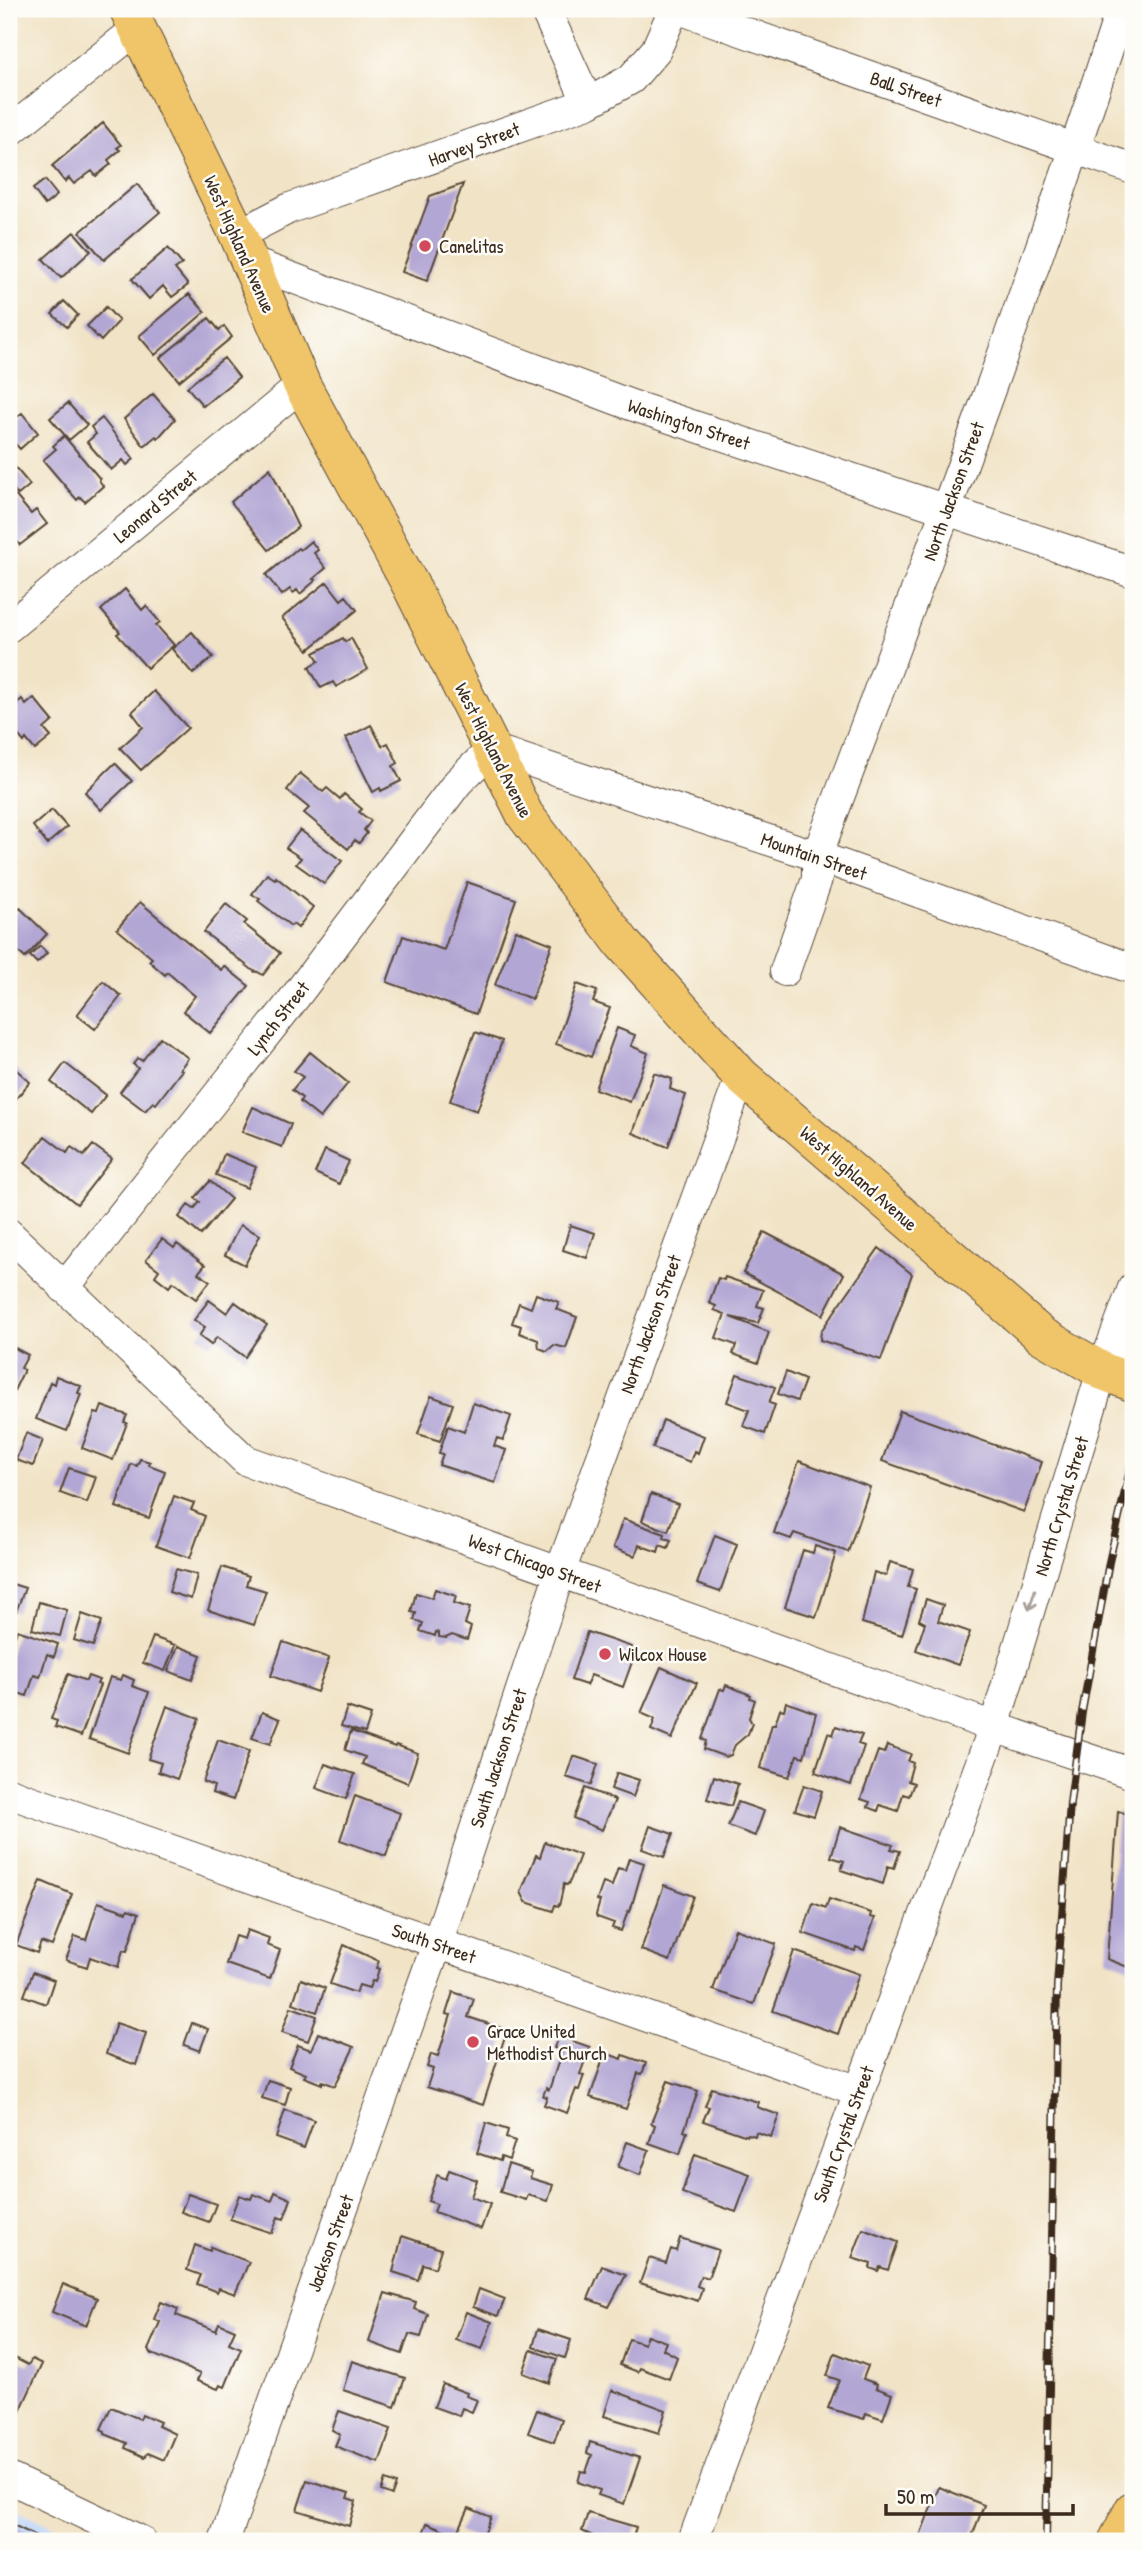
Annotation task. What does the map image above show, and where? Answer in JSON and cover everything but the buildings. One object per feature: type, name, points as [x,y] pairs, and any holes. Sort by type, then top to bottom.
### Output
[{"type":"main road","name":"West Highland Avenue","points":[[133,18],[244,248],[302,385],[411,586],[525,815],[622,944],[741,1076],[1041,1335],[1117,1377]]},
{"type":"main road","points":[[1117,2541],[1133,2510]]},
{"type":"street","points":[[545,9],[588,103]]},
{"type":"street","name":"Harvey Street","points":[[244,248],[290,208],[588,103],[631,79],[656,50],[676,9]]},
{"type":"street","name":"Ball Street","points":[[676,9],[1133,169]]},
{"type":"street","name":"North Jackson Street","points":[[785,971],[817,879],[817,856],[1076,149],[1121,9]]},
{"type":"street","points":[[9,132],[133,18]]},
{"type":"street","name":"Washington Street","points":[[244,248],[631,405],[1133,572]]},
{"type":"street","name":"Leonard Street","points":[[9,627],[302,385]]},
{"type":"street","name":"Mountain Street","points":[[492,749],[817,856],[1133,969]]},
{"type":"street","name":"Lynch Street","points":[[64,1288],[286,1009],[458,782],[492,749]]},
{"type":"street","name":"North Jackson Street","points":[[560,1572],[741,1076]]},
{"type":"street","name":"West Chicago Street","points":[[9,1234],[245,1460],[993,1727],[1133,1774]]},
{"type":"street","name":"North Crystal Street","points":[[993,1727],[1117,1377],[1133,1287]]},
{"type":"street","name":"South Jackson Street","points":[[437,1944],[560,1572]]},
{"type":"street","name":"South Crystal Street","points":[[693,2541],[993,1727]]},
{"type":"street","name":"South Street","points":[[9,1793],[859,2091]]},
{"type":"street","name":"Jackson Street","points":[[223,2541],[437,1944]]},
{"type":"street","points":[[9,2478],[96,2532],[141,2541]]},
{"type":"shaded area","points":[[9,2505],[61,2531],[63,2541],[9,2541]]},
{"type":"railway","points":[[1046,2541],[1057,1986],[1070,1803],[1082,1712],[1109,1562],[1133,1456]]},
{"type":"place","name":"Canelitas","points":[[425,246]]},
{"type":"place","name":"Wilcox House","points":[[605,1654]]},
{"type":"place","name":"Grace United Methodist Church","points":[[473,2042]]}]
